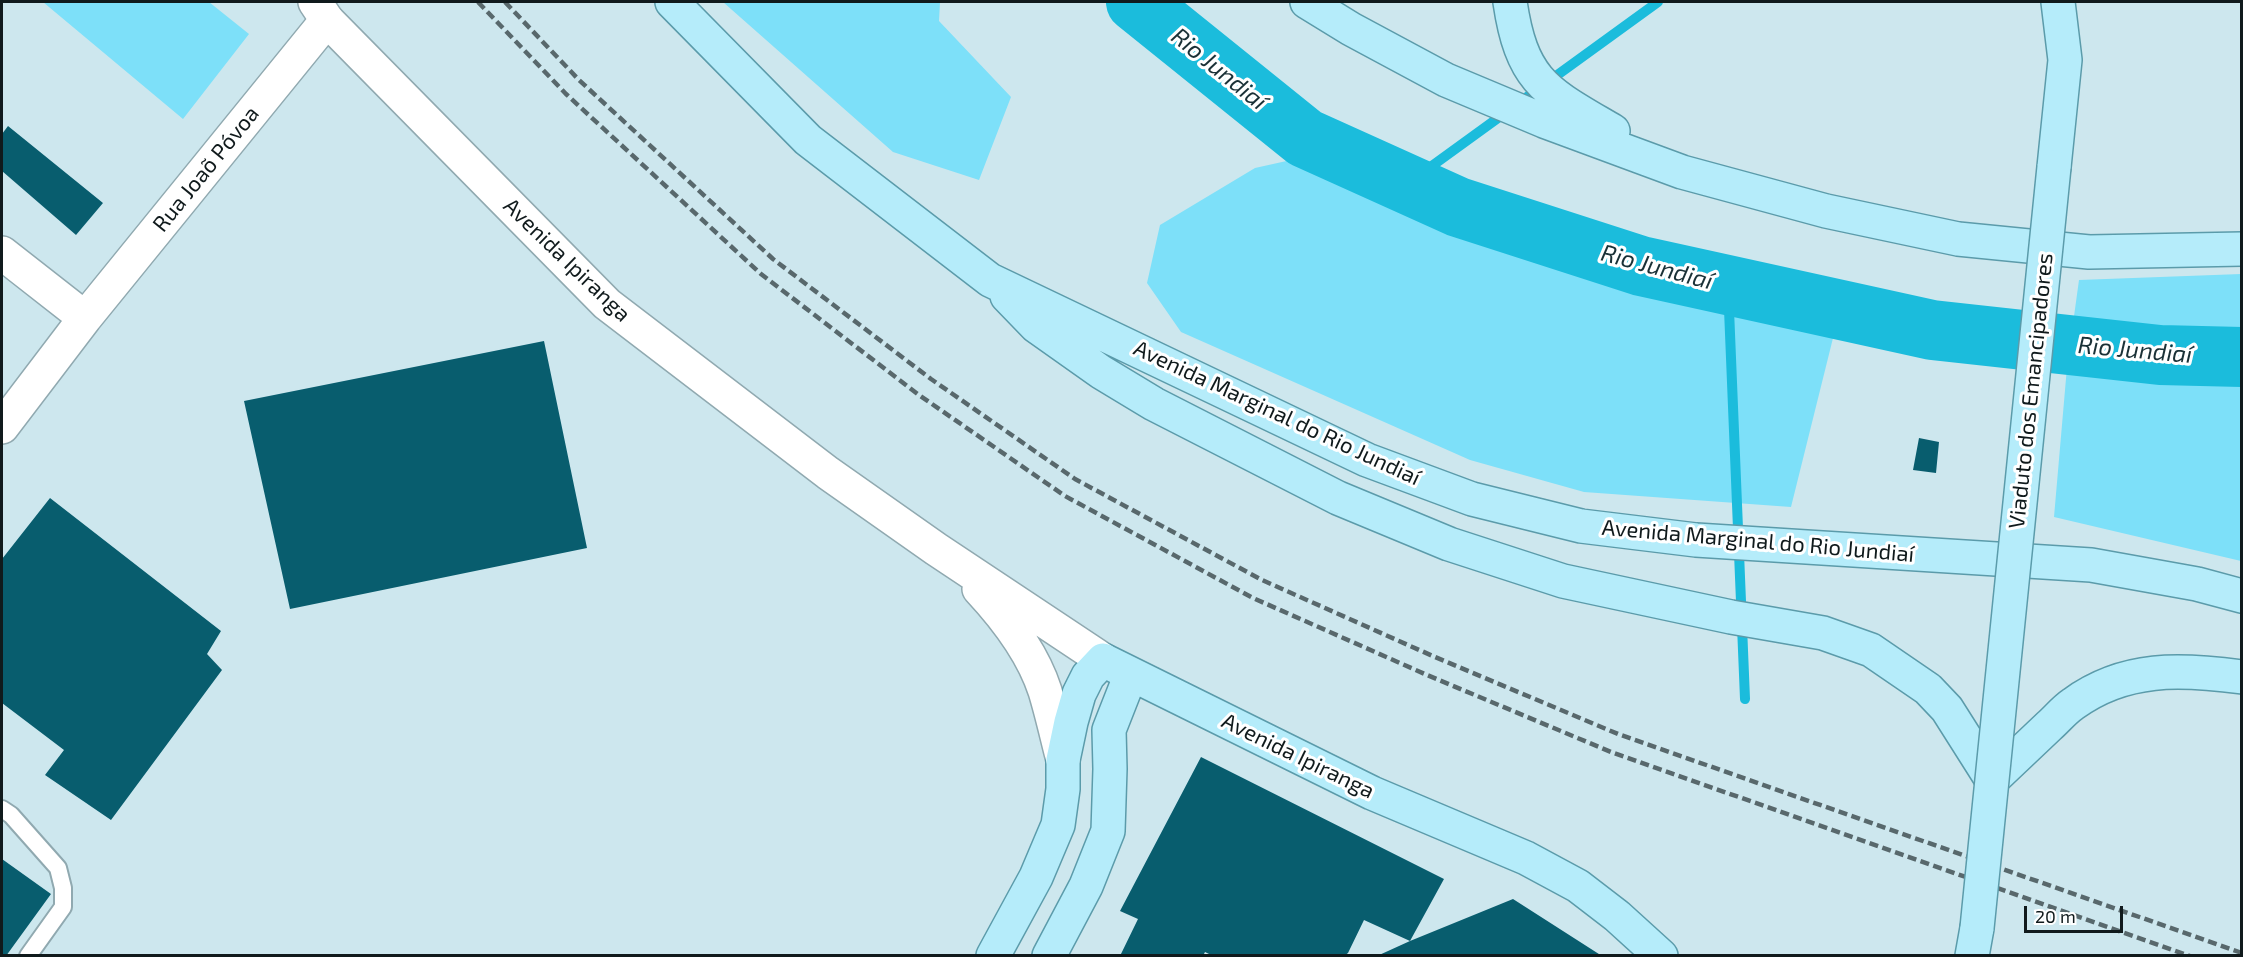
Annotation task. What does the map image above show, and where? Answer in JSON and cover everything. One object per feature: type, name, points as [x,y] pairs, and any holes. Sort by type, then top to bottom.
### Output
[{"type":"main road","name":"Avenida Marginal do Rio Jundiaí","points":[[672,2],[808,140],[990,279],[1367,460],[1472,499],[1581,526],[1696,540],[2091,565],[2197,584],[2241,596]]},
{"type":"main road","points":[[1307,2],[1351,29],[1446,80],[1544,121],[1682,172],[1826,211],[1958,239],[2090,252],[2241,249]]},
{"type":"main road","points":[[1510,2],[1518,43],[1532,73],[1555,97],[1682,172]]},
{"type":"main road","name":"Viaduto dos Emancipadores","points":[[1975,947],[2065,60],[2058,2]]},
{"type":"main road","name":"Rua Joaõ Póvoa","points":[[2,427],[321,11]]},
{"type":"main road","name":"Avenida Ipiranga","points":[[321,11],[607,304],[828,473],[936,549],[1117,667],[1372,793],[1526,858],[1568,880],[1617,916],[1662,956]]},
{"type":"main road","points":[[2,254],[85,318]]},
{"type":"main road","points":[[990,279],[1036,326],[1101,372],[1154,404],[1338,498],[1449,544],[1563,581],[1731,617],[1823,633],[1871,650],[1928,689],[1947,709],[1992,780],[2073,704],[2104,687],[2131,676],[2165,671],[2202,672],[2241,677]]},
{"type":"main road","name":"Avenida Ipiranga","points":[[936,549],[993,604],[1028,654],[1045,689],[1063,760]]},
{"type":"main road","points":[[1117,667],[1109,729],[1108,831],[1086,886],[1050,953],[999,944],[1036,877],[1058,825],[1063,789],[1063,760],[1079,694],[1088,675],[1117,667]]},
{"type":"lane","points":[[2,809],[11,815],[58,868],[63,888],[63,907],[28,956]]},
{"type":"shaded area","points":[[43,2],[209,2],[249,34],[183,119]]},
{"type":"shaded area","points":[[723,2],[940,2],[939,21],[1011,97],[979,180],[893,152]]},
{"type":"shaded area","points":[[1309,156],[1380,204],[1446,214],[1628,275],[1837,322],[1791,507],[1584,492],[1470,460],[1181,332],[1147,283],[1160,225],[1255,168]]},
{"type":"shaded area","points":[[2241,274],[2241,561],[2054,517],[2067,367],[2079,280]]},
{"type":"building","points":[[8,126],[103,203],[76,235],[2,171],[2,134]]},
{"type":"building","points":[[544,341],[587,548],[290,609],[244,401]]},
{"type":"building","points":[[1919,438],[1939,442],[1936,473],[1913,470]]},
{"type":"building","points":[[50,498],[221,631],[207,654],[222,670],[111,820],[45,775],[64,750],[2,703],[2,559]]},
{"type":"building","points":[[1201,757],[1444,879],[1410,941],[1364,920],[1348,953],[1344,956],[1213,956],[1205,952],[1203,956],[1120,956],[1138,919],[1120,911]]},
{"type":"building","points":[[2,859],[51,894],[6,956],[2,956]]},
{"type":"building","points":[[1513,899],[1602,956],[1377,956],[1410,941]]},
{"type":"waterway","name":"Rio Jundiaí","points":[[1136,2],[1305,138],[1458,207],[1641,266],[1932,330],[2160,355],[2242,357]]},
{"type":"waterway","points":[[1407,184],[1658,2]]},
{"type":"waterway","points":[[1728,285],[1745,699]]},
{"type":"railway","points":[[478,2],[566,94],[761,274],[919,395],[1065,496],[1253,598],[1427,675],[1611,752],[2190,956]]},
{"type":"railway","points":[[505,2],[579,80],[773,259],[931,379],[1075,479],[1262,580],[1435,657],[1618,734],[2242,953]]}]
